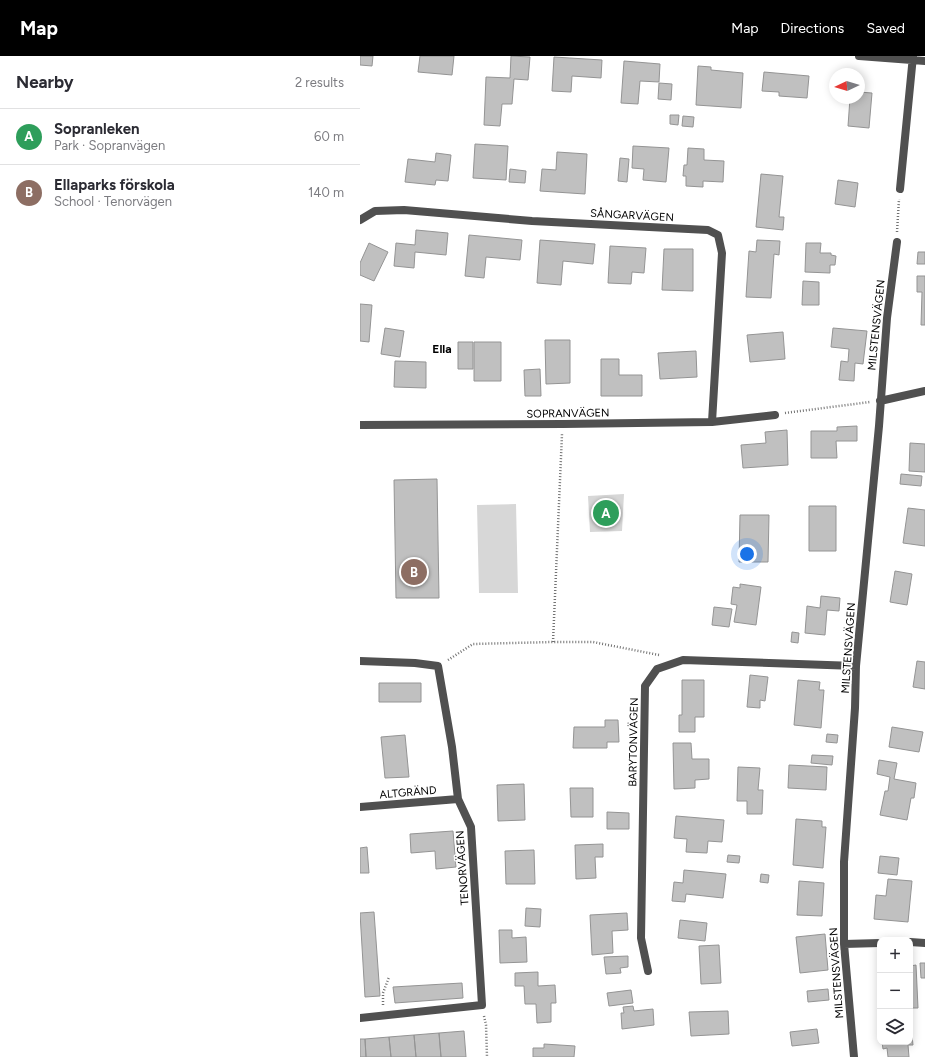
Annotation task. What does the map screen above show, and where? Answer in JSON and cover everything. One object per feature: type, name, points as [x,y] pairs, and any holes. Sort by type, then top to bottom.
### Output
[{"type":"street","points":[[859,56],[913,58],[925,61]]},
{"type":"street","points":[[900,189],[913,58]]},
{"type":"street","name":"SÅNGARVÄGEN","points":[[360,220],[375,211],[404,210],[532,221],[708,230],[718,234],[722,253],[712,422]]},
{"type":"street","name":"MILSTENSVÄGEN","points":[[854,1057],[844,944],[844,862],[855,708],[856,666],[879,426],[887,318],[897,242]]},
{"type":"street","points":[[880,400],[925,391]]},
{"type":"street","name":"SOPRANVÄGEN","points":[[360,425],[712,422],[775,415]]},
{"type":"street","name":"BARYTONVÄGEN","points":[[648,971],[641,938],[645,686],[657,668],[683,660],[856,666]]},
{"type":"street","points":[[360,661],[415,663],[438,666]]},
{"type":"street","name":"TENORVÄGEN","points":[[438,666],[452,747],[458,799],[471,827],[482,1005]]},
{"type":"street","name":"ALTGRÄND","points":[[360,807],[458,799]]},
{"type":"street","points":[[913,942],[925,943]]},
{"type":"street","points":[[844,944],[877,943]]},
{"type":"street","points":[[360,1018],[482,1005]]},
{"type":"path","points":[[897,242],[900,189]]},
{"type":"path","points":[[775,415],[880,400]]},
{"type":"path","points":[[553,642],[563,424]]},
{"type":"path","points":[[438,666],[474,644],[593,642],[661,655]]},
{"type":"path","points":[[383,1016],[383,993],[389,977]]},
{"type":"path","points":[[482,1005],[486,1025],[487,1057]]},
{"type":"shaded area","points":[[624,494],[622,531],[590,532],[588,496]]},
{"type":"shaded area","points":[[516,504],[518,593],[479,593],[477,505]]},
{"type":"building","points":[[360,56],[373,56],[372,66],[360,65]]},
{"type":"building","points":[[420,56],[454,56],[452,75],[418,72]]},
{"type":"building","points":[[511,56],[530,57],[528,80],[514,79],[512,104],[502,104],[500,126],[484,125],[486,77],[510,78]]},
{"type":"building","points":[[554,57],[602,60],[601,78],[572,76],[571,92],[552,91]]},
{"type":"building","points":[[624,61],[660,64],[659,82],[640,81],[638,104],[621,103]]},
{"type":"building","points":[[698,66],[711,67],[711,70],[743,73],[741,108],[696,105]]},
{"type":"building","points":[[764,72],[809,76],[807,98],[779,96],[779,92],[762,91]]},
{"type":"building","points":[[659,83],[672,84],[671,100],[658,99]]},
{"type":"building","points":[[865,92],[872,93],[869,128],[848,126],[850,104],[865,104]]},
{"type":"building","points":[[670,115],[679,115],[678,125],[670,124]]},
{"type":"building","points":[[683,116],[694,117],[693,127],[682,126]]},
{"type":"building","points":[[475,144],[508,146],[506,180],[473,178]]},
{"type":"building","points":[[633,146],[669,148],[666,182],[643,180],[644,169],[632,168]]},
{"type":"building","points":[[688,148],[704,149],[704,160],[724,161],[723,182],[703,181],[703,187],[686,186],[686,176],[683,176],[684,165],[687,165]]},
{"type":"building","points":[[557,152],[587,154],[585,194],[540,191],[542,169],[556,170]]},
{"type":"building","points":[[436,153],[451,155],[448,181],[436,180],[435,185],[405,182],[408,159],[435,162]]},
{"type":"building","points":[[620,158],[629,159],[627,182],[618,181]]},
{"type":"building","points":[[510,169],[526,171],[525,183],[509,182]]},
{"type":"building","points":[[761,174],[783,176],[779,217],[784,217],[783,230],[756,227]]},
{"type":"building","points":[[838,180],[858,183],[855,207],[835,204]]},
{"type":"building","points":[[416,230],[448,233],[446,255],[415,252],[414,268],[394,266],[396,243],[415,245]]},
{"type":"building","points":[[469,235],[522,240],[520,260],[486,257],[484,278],[465,276]]},
{"type":"building","points":[[540,240],[595,244],[593,264],[563,261],[561,285],[537,283]]},
{"type":"building","points":[[757,240],[780,241],[779,255],[774,254],[771,298],[746,297],[749,251],[756,252]]},
{"type":"building","points":[[369,243],[388,252],[374,281],[360,275],[360,263]]},
{"type":"building","points":[[806,243],[821,243],[820,253],[831,253],[831,255],[836,256],[835,265],[830,265],[830,273],[805,272]]},
{"type":"building","points":[[610,246],[646,248],[644,273],[632,272],[631,284],[608,283]]},
{"type":"building","points":[[664,249],[693,249],[693,291],[662,290]]},
{"type":"building","points":[[918,252],[925,252],[925,264],[917,264]]},
{"type":"building","points":[[917,276],[925,276],[925,325],[921,325],[922,292],[917,292]]},
{"type":"building","points":[[803,281],[819,282],[819,305],[802,305]]},
{"type":"building","points":[[360,304],[372,305],[369,342],[360,341]]},
{"type":"building","points":[[385,328],[404,331],[400,357],[381,354]]},
{"type":"building","points":[[833,328],[867,331],[863,364],[855,363],[854,381],[839,380],[841,361],[848,362],[849,349],[831,347]]},
{"type":"building","points":[[783,332],[785,359],[750,362],[747,335]]},
{"type":"building","points":[[545,340],[570,340],[570,383],[546,384]]},
{"type":"building","points":[[458,342],[473,342],[473,369],[458,369]]},
{"type":"building","points":[[474,342],[501,342],[501,381],[474,381]]},
{"type":"building","points":[[696,351],[697,377],[660,379],[658,353]]},
{"type":"building","points":[[601,359],[619,359],[619,375],[642,375],[642,396],[601,396]]},
{"type":"building","points":[[395,361],[426,362],[426,388],[394,387]]},
{"type":"building","points":[[540,369],[541,396],[525,396],[524,370]]},
{"type":"building","points":[[857,426],[857,441],[836,441],[837,458],[811,458],[811,431],[837,431],[837,427]]},
{"type":"building","points":[[787,430],[788,465],[743,468],[741,445],[766,443],[765,432]]},
{"type":"building","points":[[910,443],[925,444],[925,472],[909,471]]},
{"type":"building","points":[[901,474],[922,476],[921,486],[900,484]]},
{"type":"building","points":[[437,479],[439,598],[396,598],[394,480]]},
{"type":"building","points":[[809,506],[836,506],[836,551],[809,551]]},
{"type":"building","points":[[908,508],[925,510],[925,546],[903,543]]},
{"type":"building","points":[[740,515],[769,515],[768,562],[739,562]]},
{"type":"building","points":[[895,571],[912,574],[907,605],[890,602]]},
{"type":"building","points":[[740,584],[761,587],[756,625],[734,622],[737,605],[731,604],[733,587],[740,588]]},
{"type":"building","points":[[821,596],[840,598],[839,611],[827,610],[825,635],[805,633],[807,606],[820,608]]},
{"type":"building","points":[[714,607],[732,609],[729,627],[712,625]]},
{"type":"building","points":[[792,632],[799,633],[798,643],[791,642]]},
{"type":"building","points":[[917,661],[925,662],[925,689],[913,687]]},
{"type":"building","points":[[750,675],[768,677],[765,701],[760,700],[760,708],[747,707]]},
{"type":"building","points":[[682,680],[704,680],[704,717],[695,717],[695,732],[679,732],[679,715],[682,715]]},
{"type":"building","points":[[798,680],[820,682],[819,690],[824,690],[821,728],[794,725]]},
{"type":"building","points":[[379,683],[421,683],[421,702],[379,702]]},
{"type":"building","points":[[605,720],[618,720],[619,742],[607,742],[607,748],[573,748],[574,727],[605,727]]},
{"type":"building","points":[[892,727],[923,732],[919,752],[889,747]]},
{"type":"building","points":[[827,734],[838,735],[837,743],[826,742]]},
{"type":"building","points":[[405,735],[409,777],[385,778],[381,737]]},
{"type":"building","points":[[673,743],[691,743],[692,759],[709,759],[709,779],[695,780],[695,788],[674,789]]},
{"type":"building","points":[[812,755],[833,756],[832,765],[811,763]]},
{"type":"building","points":[[879,760],[897,763],[894,779],[916,783],[914,798],[911,798],[907,820],[880,815],[885,791],[888,791],[890,777],[877,774]]},
{"type":"building","points":[[789,765],[827,767],[826,790],[788,788]]},
{"type":"building","points":[[738,767],[760,768],[758,790],[763,790],[762,814],[747,814],[747,801],[737,801]]},
{"type":"building","points":[[524,784],[525,820],[498,821],[497,785]]},
{"type":"building","points":[[570,788],[593,788],[593,817],[571,817]]},
{"type":"building","points":[[607,812],[629,813],[629,829],[607,829]]},
{"type":"building","points":[[676,816],[724,820],[722,842],[708,841],[707,853],[686,852],[687,839],[674,838]]},
{"type":"building","points":[[796,819],[822,821],[822,827],[826,827],[823,868],[793,865]]},
{"type":"building","points":[[453,831],[456,867],[436,869],[435,851],[411,853],[410,834]]},
{"type":"building","points":[[603,844],[603,857],[595,857],[596,878],[576,879],[575,845]]},
{"type":"building","points":[[367,847],[369,873],[360,873],[360,848]]},
{"type":"building","points":[[534,850],[535,884],[506,884],[505,851]]},
{"type":"building","points":[[728,855],[740,856],[739,863],[727,862]]},
{"type":"building","points":[[880,856],[899,858],[897,875],[878,873]]},
{"type":"building","points":[[684,870],[726,874],[723,898],[686,894],[685,902],[672,901],[674,882],[683,883]]},
{"type":"building","points":[[761,874],[769,875],[768,883],[760,882]]},
{"type":"building","points":[[888,879],[912,881],[908,922],[874,919],[876,895],[886,896]]},
{"type":"building","points":[[799,881],[824,883],[822,916],[797,915]]},
{"type":"building","points":[[526,908],[541,909],[540,927],[525,926]]},
{"type":"building","points":[[374,912],[380,996],[365,997],[360,913]]},
{"type":"building","points":[[627,913],[628,930],[612,931],[613,953],[592,955],[590,915]]},
{"type":"building","points":[[680,920],[707,923],[705,941],[678,938]]},
{"type":"building","points":[[499,930],[512,930],[512,938],[526,937],[527,962],[500,963]]},
{"type":"building","points":[[825,934],[828,970],[800,973],[796,937]]},
{"type":"building","points":[[719,945],[721,983],[701,984],[699,946]]},
{"type":"building","points":[[628,956],[628,967],[620,968],[621,973],[606,974],[604,957]]},
{"type":"building","points":[[920,963],[925,963],[925,978],[921,978]]},
{"type":"building","points":[[916,965],[918,1008],[913,1008],[913,966]]},
{"type":"building","points":[[538,972],[538,986],[555,985],[556,1003],[551,1003],[551,1022],[537,1023],[536,1004],[525,1004],[524,986],[515,986],[515,973]]},
{"type":"building","points":[[462,983],[463,998],[395,1003],[393,987]]},
{"type":"building","points":[[828,989],[829,1000],[808,1002],[807,991]]},
{"type":"building","points":[[631,990],[633,1003],[609,1006],[607,993]]},
{"type":"building","points":[[633,1006],[634,1011],[653,1009],[654,1025],[622,1029],[621,1013],[624,1013],[623,1007]]},
{"type":"building","points":[[728,1011],[729,1034],[691,1036],[689,1012]]},
{"type":"building","points":[[817,1029],[819,1043],[792,1046],[790,1032]]},
{"type":"building","points":[[464,1031],[466,1057],[441,1057],[439,1033]]},
{"type":"building","points":[[439,1033],[441,1057],[416,1057],[414,1035]]},
{"type":"building","points":[[414,1035],[416,1057],[391,1057],[389,1037]]},
{"type":"building","points":[[389,1037],[391,1057],[366,1057],[365,1039]]},
{"type":"building","points":[[360,1039],[365,1039],[366,1057],[360,1057]]},
{"type":"building","points":[[544,1044],[575,1046],[574,1057],[533,1057],[533,1048],[544,1048]]},
{"type":"building","points":[[882,1045],[908,1045],[909,1057],[888,1057],[887,1048],[883,1049]]},
{"type":"place","name":"Sopranleken","points":[[606,513]]},
{"type":"place","name":"Ellaparks förskola","points":[[414,572]]},
{"type":"district","name":"Ella","points":[[442,349]]}]
